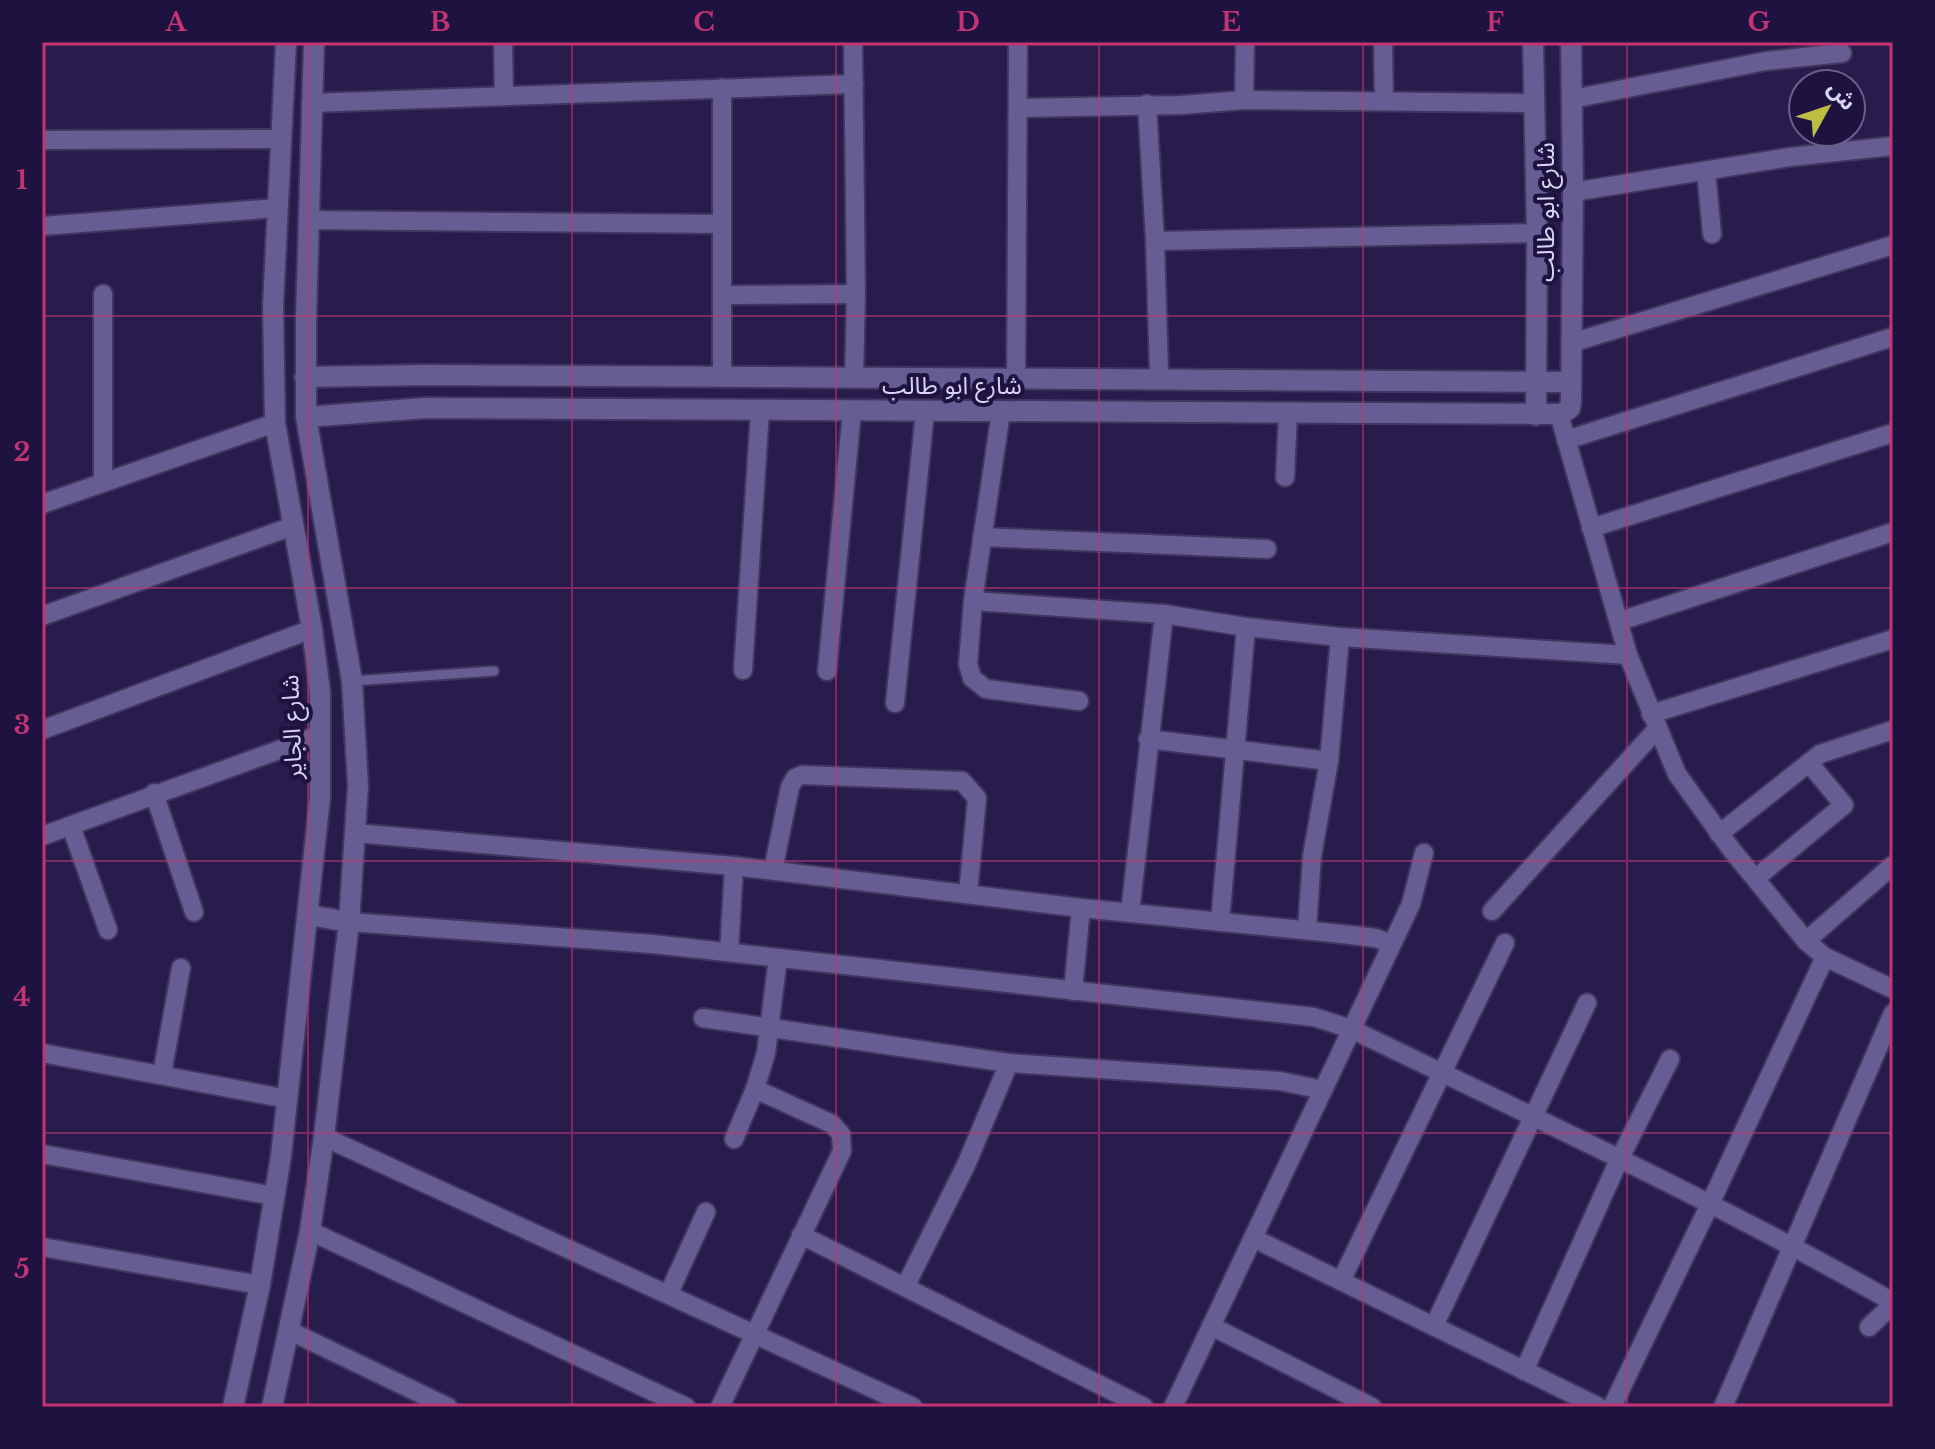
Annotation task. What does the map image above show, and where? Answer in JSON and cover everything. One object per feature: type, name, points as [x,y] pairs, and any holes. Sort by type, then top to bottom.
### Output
[{"type":"street","name":"شارع الجاير","points":[[233,1407],[260,1285],[288,1099],[320,798],[320,692],[312,629],[275,423],[273,306],[286,42]]},
{"type":"street","points":[[272,1407],[310,1231],[324,1137],[349,922],[358,786],[352,681],[306,417],[314,42]]},
{"type":"street","points":[[503,42],[504,94]]},
{"type":"street","points":[[853,42],[854,378]]},
{"type":"street","points":[[1016,378],[1018,42]]},
{"type":"street","points":[[1244,100],[1245,42]]},
{"type":"street","points":[[1383,42],[1384,100]]},
{"type":"street","name":"شارع ابو طالب","points":[[1533,42],[1537,382]]},
{"type":"street","name":"شارع ابو طالب","points":[[306,417],[426,408],[1559,414],[1570,408],[1571,382],[1571,42]]},
{"type":"street","points":[[1572,99],[1766,61],[1842,53]]},
{"type":"street","points":[[311,103],[854,84]]},
{"type":"street","points":[[722,88],[722,377]]},
{"type":"street","points":[[1020,108],[1181,105],[1244,100],[1532,103]]},
{"type":"street","points":[[1147,104],[1159,373]]},
{"type":"street","points":[[42,140],[280,139]]},
{"type":"street","points":[[1573,192],[1790,157],[1893,146]]},
{"type":"street","points":[[1706,171],[1712,234]]},
{"type":"street","points":[[42,226],[277,208]]},
{"type":"street","points":[[308,220],[722,224]]},
{"type":"street","points":[[1155,241],[1537,233]]},
{"type":"street","points":[[1571,343],[1893,245]]},
{"type":"street","points":[[103,294],[103,481]]},
{"type":"street","points":[[722,295],[856,294]]},
{"type":"street","points":[[1566,440],[1893,337]]},
{"type":"street","points":[[423,375],[426,408]]},
{"type":"street","name":"شارع ابو طالب","points":[[305,377],[423,375],[1571,382]]},
{"type":"street","points":[[1361,380],[1362,414]]},
{"type":"street","points":[[1536,415],[1537,382]]},
{"type":"street","points":[[743,670],[760,411]]},
{"type":"street","points":[[827,671],[852,411]]},
{"type":"street","points":[[895,703],[925,412]]},
{"type":"street","points":[[1001,412],[973,601],[968,664],[972,678],[986,689],[1079,701]]},
{"type":"street","points":[[1285,477],[1288,414]]},
{"type":"street","points":[[1559,414],[1628,655],[1677,774],[1719,834],[1806,941],[1825,957],[1893,989]]},
{"type":"street","points":[[42,504],[275,423]]},
{"type":"street","points":[[1591,528],[1893,433]]},
{"type":"street","points":[[42,616],[293,526]]},
{"type":"street","points":[[1620,621],[1893,532]]},
{"type":"street","points":[[982,537],[1267,549]]},
{"type":"street","points":[[973,601],[1164,614],[1340,637],[1628,655]]},
{"type":"street","points":[[1130,913],[1164,614]]},
{"type":"street","points":[[1220,922],[1246,627]]},
{"type":"street","points":[[42,730],[312,629]]},
{"type":"street","points":[[1307,930],[1312,856],[1329,761],[1340,637]]},
{"type":"street","points":[[1492,911],[1654,722],[1893,639]]},
{"type":"street","points":[[1719,834],[1820,754],[1893,730]]},
{"type":"street","points":[[42,836],[320,735]]},
{"type":"street","points":[[1148,739],[1329,761]]},
{"type":"street","points":[[1756,878],[1844,805],[1809,763]]},
{"type":"street","points":[[773,870],[790,787],[795,778],[802,775],[962,781],[977,798],[968,894]]},
{"type":"street","points":[[154,793],[194,912]]},
{"type":"street","points":[[71,826],[108,930]]},
{"type":"street","points":[[355,833],[773,870],[1081,908],[1376,938],[1391,944]]},
{"type":"street","points":[[1173,1407],[1411,904],[1424,853]]},
{"type":"street","points":[[1806,941],[1893,865]]},
{"type":"street","points":[[729,952],[734,866]]},
{"type":"street","points":[[1073,991],[1081,908]]},
{"type":"street","points":[[309,915],[349,922],[653,944],[1314,1017],[1351,1029],[1794,1246],[1893,1303],[1869,1327]]},
{"type":"street","points":[[1341,1281],[1505,943]]},
{"type":"street","points":[[1612,1407],[1825,957]]},
{"type":"street","points":[[734,1139],[766,1053],[778,958]]},
{"type":"street","points":[[162,1074],[181,968]]},
{"type":"street","points":[[1434,1326],[1587,1003]]},
{"type":"street","points":[[1723,1407],[1893,1013]]},
{"type":"street","points":[[703,1018],[1009,1063],[1280,1081],[1323,1090]]},
{"type":"street","points":[[42,1053],[288,1099]]},
{"type":"street","points":[[1524,1371],[1619,1160],[1670,1059]]},
{"type":"street","points":[[905,1287],[966,1165],[1009,1063]]},
{"type":"street","points":[[720,1407],[842,1151],[841,1134],[832,1124],[755,1089]]},
{"type":"street","points":[[324,1137],[913,1407]]},
{"type":"street","points":[[42,1154],[274,1196]]},
{"type":"street","points":[[669,1293],[706,1212]]},
{"type":"street","points":[[310,1231],[686,1407]]},
{"type":"street","points":[[801,1235],[1144,1407]]},
{"type":"street","points":[[1253,1238],[1599,1407]]},
{"type":"street","points":[[42,1247],[260,1285]]},
{"type":"street","points":[[1211,1326],[1372,1407]]},
{"type":"street","points":[[290,1331],[448,1407]]},
{"type":"lane","points":[[352,681],[494,671]]}]
